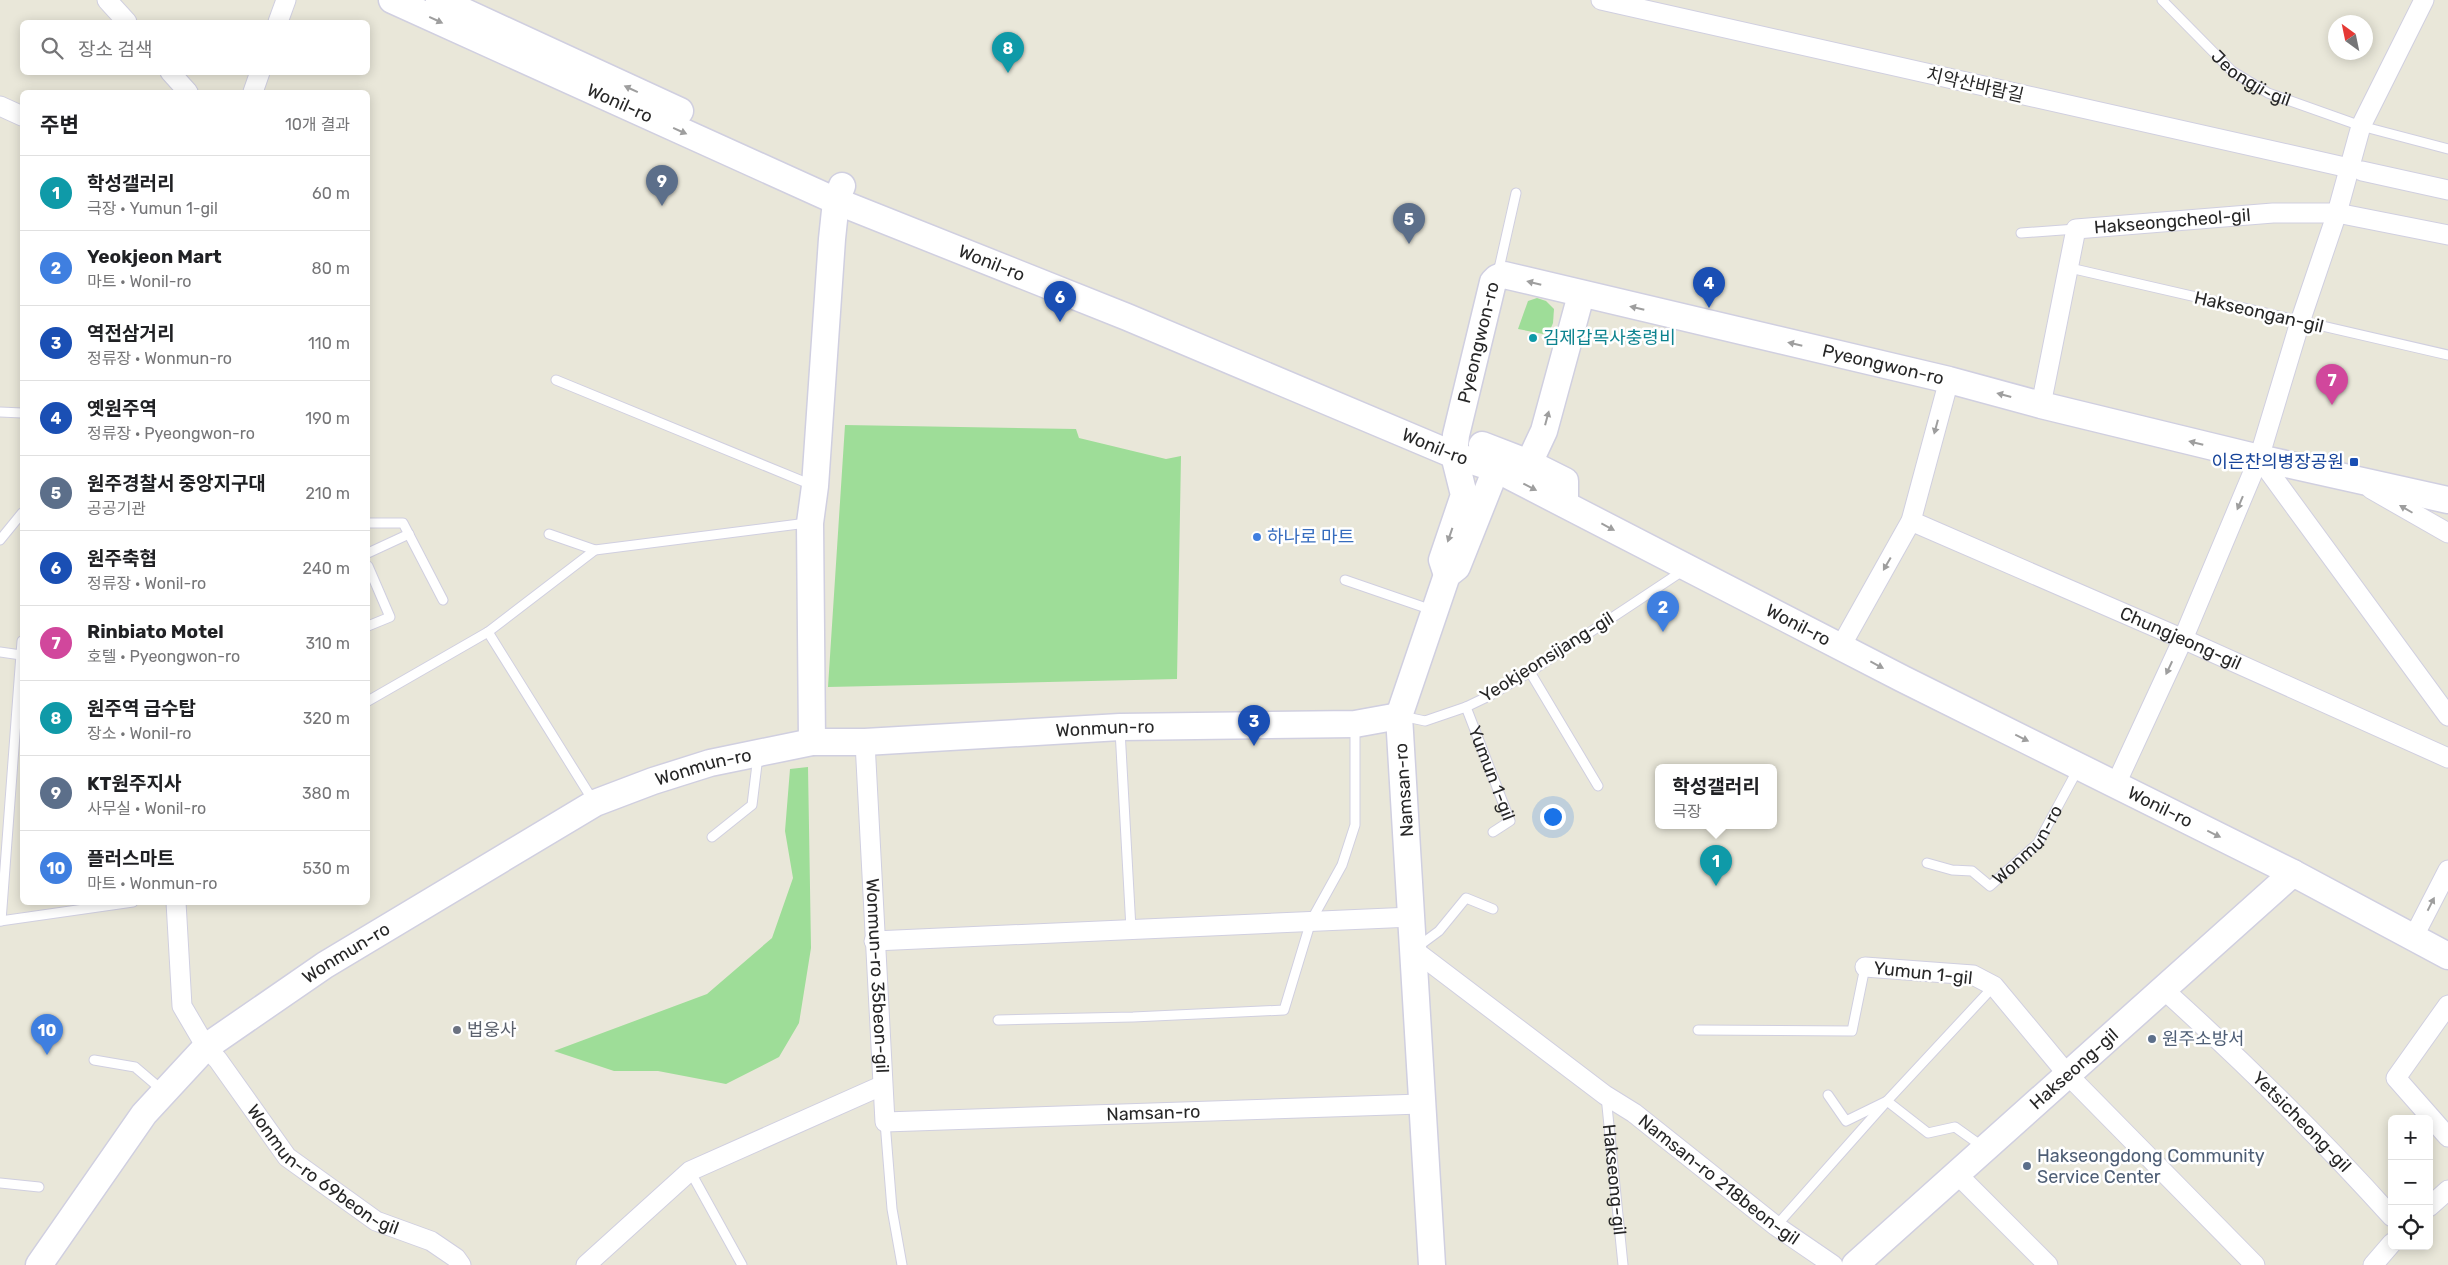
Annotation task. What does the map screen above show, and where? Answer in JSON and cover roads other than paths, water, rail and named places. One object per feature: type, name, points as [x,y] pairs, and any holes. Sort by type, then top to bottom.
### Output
[{"type":"main road","name":"Wonil-ro","points":[[392,0],[1127,318],[1455,445]]},
{"type":"main road","name":"Wonil-ro","points":[[440,0],[839,194],[1401,415],[1496,469],[1686,568],[2079,766],[2114,786],[2293,873],[2448,956]]},
{"type":"main road","points":[[812,742],[810,523],[815,486],[839,194]]},
{"type":"main road","name":"Pyeongwon-ro","points":[[1455,445],[1494,282],[1497,278],[1504,276],[1949,380],[2041,405],[2259,458],[2448,500]]},
{"type":"main road","points":[[1528,463],[1544,431],[1581,295]]},
{"type":"main road","points":[[1448,575],[1442,560],[1464,495],[1455,445],[1528,463],[1565,481],[1565,504]]},
{"type":"main road","points":[[1400,716],[1434,611],[1448,575],[1457,567],[1496,469],[1528,463]]},
{"type":"main road","name":"Wonmun-ro","points":[[39,1265],[144,1114],[206,1048],[326,965],[595,803],[653,780],[710,763],[812,742],[865,742],[1120,727],[1355,724],[1400,716]]},
{"type":"main road","name":"Namsan-ro","points":[[1400,716],[1432,1265]]},
{"type":"main road","name":"Hakseong-gil","points":[[1855,1265],[2293,873]]},
{"type":"street","points":[[107,0],[124,20]]},
{"type":"street","points":[[279,20],[286,0]]},
{"type":"street","name":"치악산바람길","points":[[1601,0],[2448,190]]},
{"type":"street","points":[[2114,786],[2182,638],[2259,458],[2300,322],[2337,213],[2356,170],[2361,126],[2424,0]]},
{"type":"street","points":[[173,75],[186,90]]},
{"type":"street","points":[[254,90],[259,75]]},
{"type":"street","points":[[0,106],[20,115]]},
{"type":"street","name":"Hakseongcheol-gil","points":[[2041,405],[2070,268],[2076,229],[2273,213],[2337,213],[2448,235]]},
{"type":"street","points":[[1841,646],[1911,521],[1949,380]]},
{"type":"street","points":[[2259,458],[2448,716]]},
{"type":"street","points":[[2352,478],[2448,533]]},
{"type":"street","name":"Chungjeong-gil","points":[[1911,521],[2182,638],[2448,758]]},
{"type":"street","name":"Wonmun-ro 35beon-gil","points":[[865,742],[881,1086],[885,1122]]},
{"type":"street","points":[[2413,938],[2448,870]]},
{"type":"street","name":"Wonmun-ro 69beon-gil","points":[[176,905],[182,1006],[206,1048],[287,1157],[376,1221],[431,1241],[456,1258],[461,1265]]},
{"type":"street","points":[[874,941],[1412,917]]},
{"type":"street","name":"Namsan-ro 218beon-gil","points":[[1414,950],[1606,1095],[1634,1112],[1776,1226],[1833,1265]]},
{"type":"street","name":"Yumun 1-gil","points":[[1865,967],[1972,974],[1994,986],[2068,1075],[2255,1265]]},
{"type":"street","name":"Yetsicheong-gil","points":[[2164,989],[2256,1074],[2335,1154],[2388,1213]]},
{"type":"street","points":[[2448,1004],[2396,1078],[2448,1137]]},
{"type":"street","points":[[586,1265],[690,1172],[881,1086]]},
{"type":"street","name":"Namsan-ro","points":[[885,1122],[1422,1104]]},
{"type":"street","points":[[1957,1174],[2048,1265]]},
{"type":"street","points":[[2432,1205],[2448,1190]]},
{"type":"street","points":[[2373,1265],[2388,1248]]},
{"type":"lane","name":"Jeongji-gil","points":[[2162,0],[2232,71],[2268,93],[2361,126],[2448,149]]},
{"type":"lane","points":[[1497,278],[1516,193]]},
{"type":"lane","points":[[2021,233],[2076,229]]},
{"type":"lane","name":"Hakseongan-gil","points":[[2070,268],[2448,355]]},
{"type":"lane","points":[[556,380],[815,486]]},
{"type":"lane","points":[[0,412],[20,413]]},
{"type":"lane","points":[[0,540],[20,515]]},
{"type":"lane","points":[[370,523],[403,524],[442,600]]},
{"type":"lane","points":[[549,534],[595,550],[810,523]]},
{"type":"lane","points":[[370,552],[409,534]]},
{"type":"lane","points":[[370,700],[488,632],[595,550]]},
{"type":"lane","name":"Yeokjeonsijang-gil","points":[[1400,716],[1425,722],[1466,707],[1530,672],[1686,568]]},
{"type":"lane","points":[[370,571],[390,617],[370,625]]},
{"type":"lane","points":[[1345,580],[1434,611]]},
{"type":"lane","points":[[488,632],[595,803]]},
{"type":"lane","points":[[0,652],[20,656]]},
{"type":"lane","points":[[1530,672],[1598,786]]},
{"type":"lane","points":[[20,696],[0,920],[111,905]]},
{"type":"lane","name":"Yumun 1-gil","points":[[1466,707],[1510,821],[1493,832]]},
{"type":"lane","points":[[998,1020],[1133,1017],[1284,1010],[1311,921],[1342,865],[1355,824],[1355,724]]},
{"type":"lane","points":[[1120,727],[1131,929]]},
{"type":"lane","points":[[712,837],[752,805],[758,753]]},
{"type":"lane","name":"Wonmun-ro","points":[[1927,863],[1952,870],[1972,871],[1990,886],[2038,843],[2079,766]]},
{"type":"lane","points":[[0,810],[10,809]]},
{"type":"lane","points":[[1414,950],[1439,931],[1466,898],[1493,909]]},
{"type":"lane","name":"Yumun 1-gil","points":[[1698,1030],[1852,1031],[1865,967]]},
{"type":"lane","points":[[1776,1226],[1887,1101],[1994,986]]},
{"type":"lane","points":[[94,1060],[135,1067],[164,1092]]},
{"type":"lane","points":[[1828,1094],[1846,1121],[1887,1101]]},
{"type":"lane","name":"Hakseong-gil","points":[[1606,1095],[1623,1265]]},
{"type":"lane","points":[[1887,1101],[1928,1133],[1955,1126],[1985,1148]]},
{"type":"lane","name":"Wonmun-ro 35beon-gil","points":[[885,1122],[892,1209],[902,1265]]},
{"type":"lane","points":[[690,1172],[742,1265]]},
{"type":"lane","points":[[0,1183],[39,1187]]},
{"type":"place","name":"원주역 급수탑","points":[[1008,73]]},
{"type":"place","name":"KT원주지사","points":[[662,206]]},
{"type":"place","name":"원주경찰서 중앙지구대","points":[[1409,244]]},
{"type":"place","name":"옛원주역","points":[[1709,308]]},
{"type":"place","name":"원주축협","points":[[1060,322]]},
{"type":"place","name":"김제갑목사충령비","points":[[1533,338]]},
{"type":"place","name":"Rinbiato Motel","points":[[2332,405]]},
{"type":"place","name":"이은찬의병장공원","points":[[2354,462]]},
{"type":"place","name":"하나로 마트","points":[[1257,537]]},
{"type":"place","name":"Yeokjeon Mart","points":[[1663,632]]},
{"type":"place","name":"역전삼거리","points":[[1254,746]]},
{"type":"place","name":"학성갤러리","points":[[1716,886]]},
{"type":"place","name":"법웅사","points":[[457,1030]]},
{"type":"place","name":"원주소방서","points":[[2152,1039]]},
{"type":"place","name":"플러스마트","points":[[47,1055]]},
{"type":"place","name":"Hakseongdong Community Service Center","points":[[2027,1166]]}]
